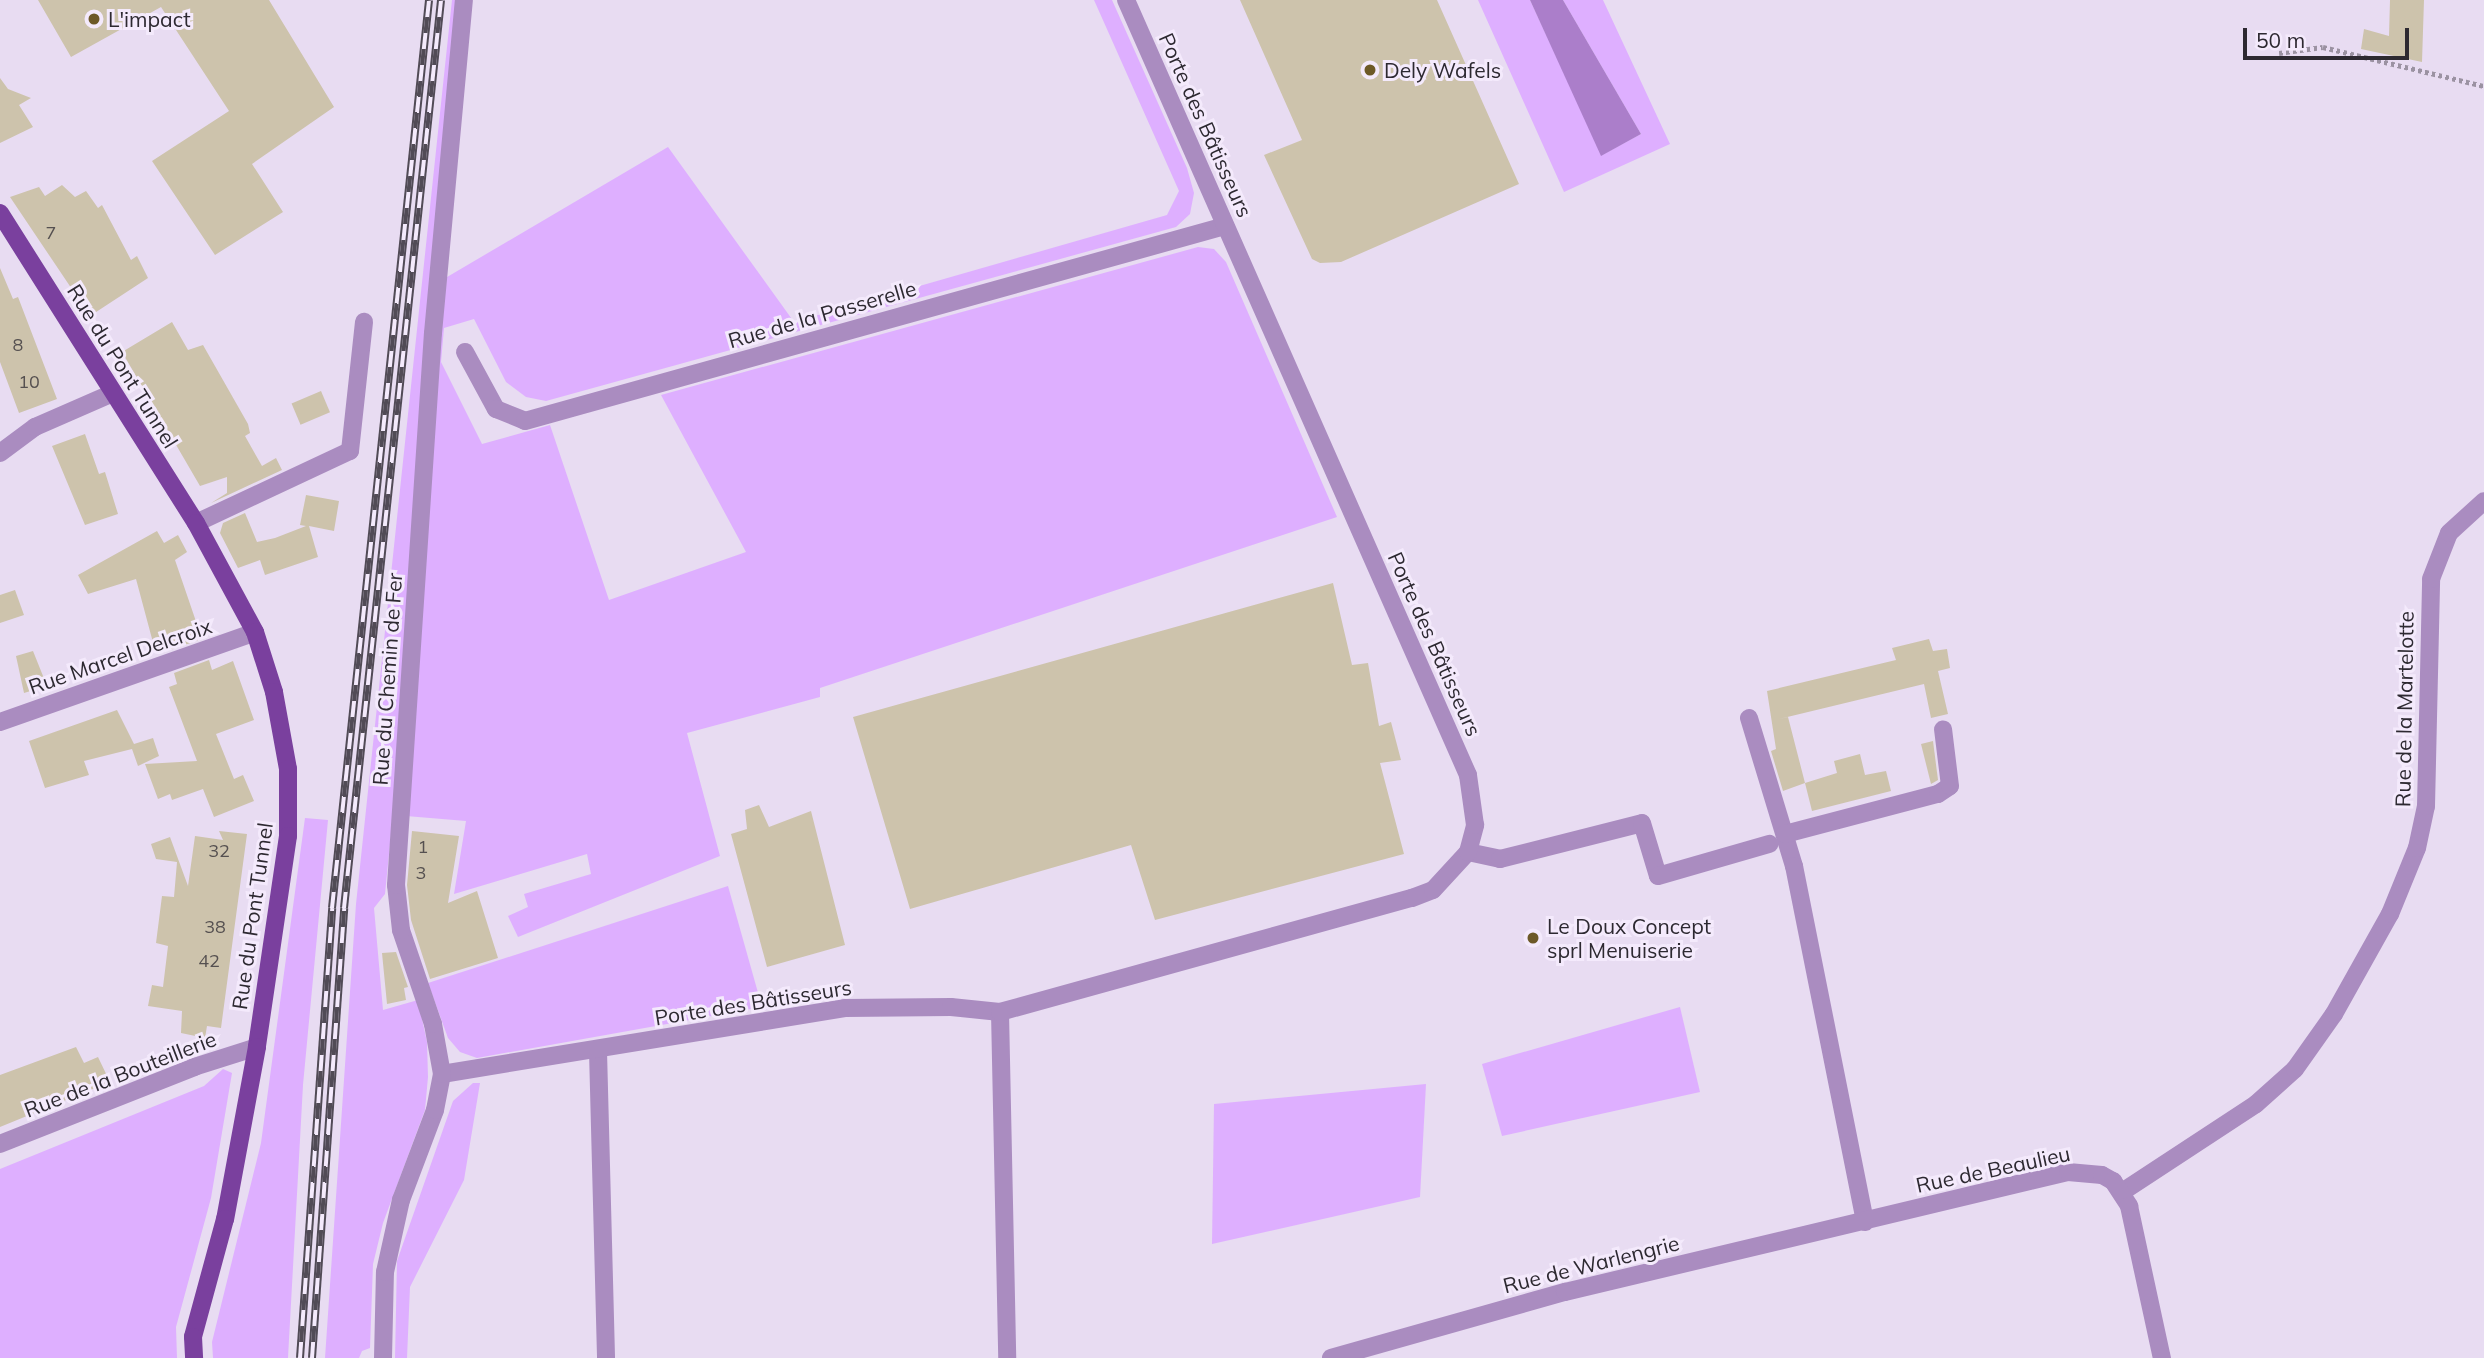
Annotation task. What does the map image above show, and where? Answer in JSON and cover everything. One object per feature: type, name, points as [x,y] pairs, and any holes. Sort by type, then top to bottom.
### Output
[{"type":"main road","name":"Rue du Pont Tunnel","points":[[0,213],[196,523],[255,632],[274,692],[288,796],[288,836],[257,1047],[225,1219],[193,1337],[194,1358]]},
{"type":"street","name":"Rue du Chemin de Fer","points":[[381,1354],[385,1272],[394,1231],[435,1110],[442,1074],[433,1024],[401,930],[396,885],[433,333],[464,0]]},
{"type":"street","name":"Porte des Bâtisseurs","points":[[442,1074],[598,1051],[845,1008],[951,1007],[1000,1012],[1412,898],[1433,890],[1468,852],[1475,825],[1468,775],[1126,0]]},
{"type":"street","name":"Rue de la Passerelle","points":[[466,352],[496,409],[524,421],[1224,226]]},
{"type":"street","points":[[196,523],[350,451],[364,322]]},
{"type":"street","points":[[0,453],[35,427],[113,393]]},
{"type":"street","name":"Rue de la Martelotte","points":[[2122,1192],[2256,1104],[2295,1069],[2334,1014],[2390,914],[2417,848],[2426,806],[2431,579],[2449,533],[2484,500]]},
{"type":"street","name":"Rue Marcel Delcroix","points":[[0,722],[255,632]]},
{"type":"street","points":[[1748,718],[1865,1222]]},
{"type":"street","points":[[1468,852],[1500,859],[1642,823],[1658,876],[1938,794],[1950,786],[1943,729]]},
{"type":"street","points":[[1000,1012],[1007,1358]]},
{"type":"street","name":"Rue de la Bouteillerie","points":[[0,1143],[194,1067],[257,1047]]},
{"type":"street","points":[[598,1051],[606,1358]]},
{"type":"street","name":"Rue de Beaulieu","points":[[1865,1222],[2068,1172],[2102,1175],[2122,1192]]},
{"type":"street","points":[[2122,1192],[2132,1218],[2162,1358]]},
{"type":"street","name":"Rue de Warlengrie","points":[[1331,1358],[1565,1292],[1865,1222]]},
{"type":"path","points":[[2279,53],[2323,47],[2484,86]]},
{"type":"shaded area","points":[[452,0],[461,0],[393,814],[385,894],[374,908],[383,1010],[418,1000],[427,1042],[425,1110],[383,1223],[373,1264],[370,1348],[362,1351],[359,1358],[325,1358],[356,904]]},
{"type":"shaded area","points":[[1094,0],[1112,0],[1187,168],[1194,193],[1190,214],[1176,227],[546,401],[526,397],[506,382],[474,319],[444,328],[441,362],[482,444],[550,425],[609,600],[746,552],[661,395],[1198,247],[1214,249],[1226,262],[1337,517],[820,688],[820,697],[687,733],[720,856],[518,937],[508,916],[528,907],[524,894],[591,874],[587,854],[454,894],[466,821],[406,816],[442,280],[668,147],[794,322],[1167,215],[1179,191]]},
{"type":"shaded area","points":[[1478,0],[1530,0],[1602,155],[1641,134],[1563,0],[1603,0],[1670,144],[1564,192]]},
{"type":"shaded area","points":[[1530,0],[1563,0],[1641,134],[1601,156]]},
{"type":"shaded area","points":[[305,818],[328,820],[303,1085],[288,1358],[213,1358],[212,1342],[261,1143]]},
{"type":"shaded area","points":[[728,886],[762,1007],[477,1058],[460,1052],[448,1038],[428,983]]},
{"type":"shaded area","points":[[1680,1007],[1700,1092],[1502,1136],[1482,1064]]},
{"type":"shaded area","points":[[223,1069],[232,1073],[211,1198],[176,1327],[177,1358],[0,1358],[0,1169],[204,1086]]},
{"type":"shaded area","points":[[473,1083],[480,1083],[464,1180],[410,1287],[407,1358],[395,1358],[397,1261],[453,1101]]},
{"type":"shaded area","points":[[1426,1084],[1420,1197],[1212,1244],[1214,1104]]},
{"type":"building","points":[[38,0],[269,0],[334,107],[252,164],[283,212],[215,255],[152,161],[229,111],[161,7],[71,57]]},
{"type":"building","name":"Dely Wafels","points":[[1240,0],[1437,0],[1519,184],[1341,262],[1320,263],[1312,259],[1264,155],[1302,140]]},
{"type":"building","points":[[2390,0],[2424,0],[2422,62],[2361,49],[2364,29],[2389,36]]},
{"type":"building","points":[[0,78],[8,89],[31,98],[19,105],[33,127],[0,143]]},
{"type":"building","points":[[62,185],[75,197],[86,191],[98,208],[102,205],[131,260],[137,256],[148,278],[90,316],[10,197],[39,187],[45,196]]},
{"type":"building","points":[[0,268],[13,299],[18,297],[57,399],[19,413],[0,362]]},
{"type":"building","points":[[172,322],[188,350],[203,345],[248,424],[250,433],[245,436],[262,466],[276,458],[282,470],[211,503],[227,493],[227,477],[200,486],[122,352]]},
{"type":"building","points":[[321,391],[330,412],[301,425],[292,404]]},
{"type":"building","points":[[85,434],[99,474],[105,472],[118,514],[85,525],[52,446]]},
{"type":"building","points":[[306,495],[339,501],[334,531],[309,526],[318,557],[265,575],[260,560],[238,568],[220,533],[223,523],[245,513],[257,542],[275,538],[306,526],[300,525]]},
{"type":"building","points":[[157,531],[164,543],[178,535],[187,552],[175,560],[202,639],[167,651],[166,647],[155,650],[136,579],[88,594],[78,575]]},
{"type":"building","points":[[1333,583],[1352,665],[1368,663],[1379,726],[1391,722],[1401,760],[1380,763],[1404,854],[1155,920],[1131,845],[910,909],[853,717]]},
{"type":"building","points":[[15,590],[24,615],[0,623],[0,595]]},
{"type":"building","points":[[1929,639],[1933,651],[1947,649],[1950,668],[1938,671],[1948,714],[1931,718],[1924,684],[1775,720],[1788,717],[1805,783],[1783,791],[1771,751],[1776,749],[1767,691],[1896,660],[1892,648]]},
{"type":"building","points":[[33,651],[47,686],[24,693],[16,656]]},
{"type":"building","points":[[209,660],[212,670],[233,661],[254,720],[216,734],[234,779],[243,775],[254,801],[214,817],[203,789],[172,800],[170,794],[158,799],[145,764],[197,761],[169,687],[177,684],[174,673]]},
{"type":"building","points":[[117,710],[134,744],[153,738],[159,756],[138,766],[132,749],[84,761],[89,775],[45,788],[29,741]]},
{"type":"building","points":[[1933,741],[1938,780],[1931,784],[1921,744]]},
{"type":"building","points":[[1860,754],[1865,775],[1886,771],[1891,791],[1812,811],[1805,783],[1837,773],[1834,761]]},
{"type":"building","points":[[759,805],[769,827],[811,811],[845,945],[767,967],[731,834],[747,829],[745,810]]},
{"type":"building","points":[[219,831],[247,834],[221,1028],[207,1026],[205,1038],[181,1033],[182,1011],[148,1006],[152,985],[163,987],[168,946],[156,943],[162,896],[174,897],[177,862],[156,859],[151,844],[170,837],[188,886],[195,836],[223,840]]},
{"type":"building","points":[[412,831],[459,836],[448,903],[477,891],[498,958],[430,979],[411,920],[407,885]]},
{"type":"building","points":[[396,952],[408,987],[404,988],[406,1000],[387,1004],[382,953]]},
{"type":"building","points":[[76,1047],[84,1063],[98,1057],[110,1082],[0,1127],[0,1075]]},
{"type":"railway","points":[[300,1358],[332,908],[429,0]]},
{"type":"railway","points":[[312,1358],[344,908],[441,0]]},
{"type":"place","name":"L'impact","points":[[94,19]]},
{"type":"place","name":"Dely Wafels","points":[[1370,70]]},
{"type":"place","name":"Le Doux Concept sprl Menuiserie","points":[[1533,938]]}]
